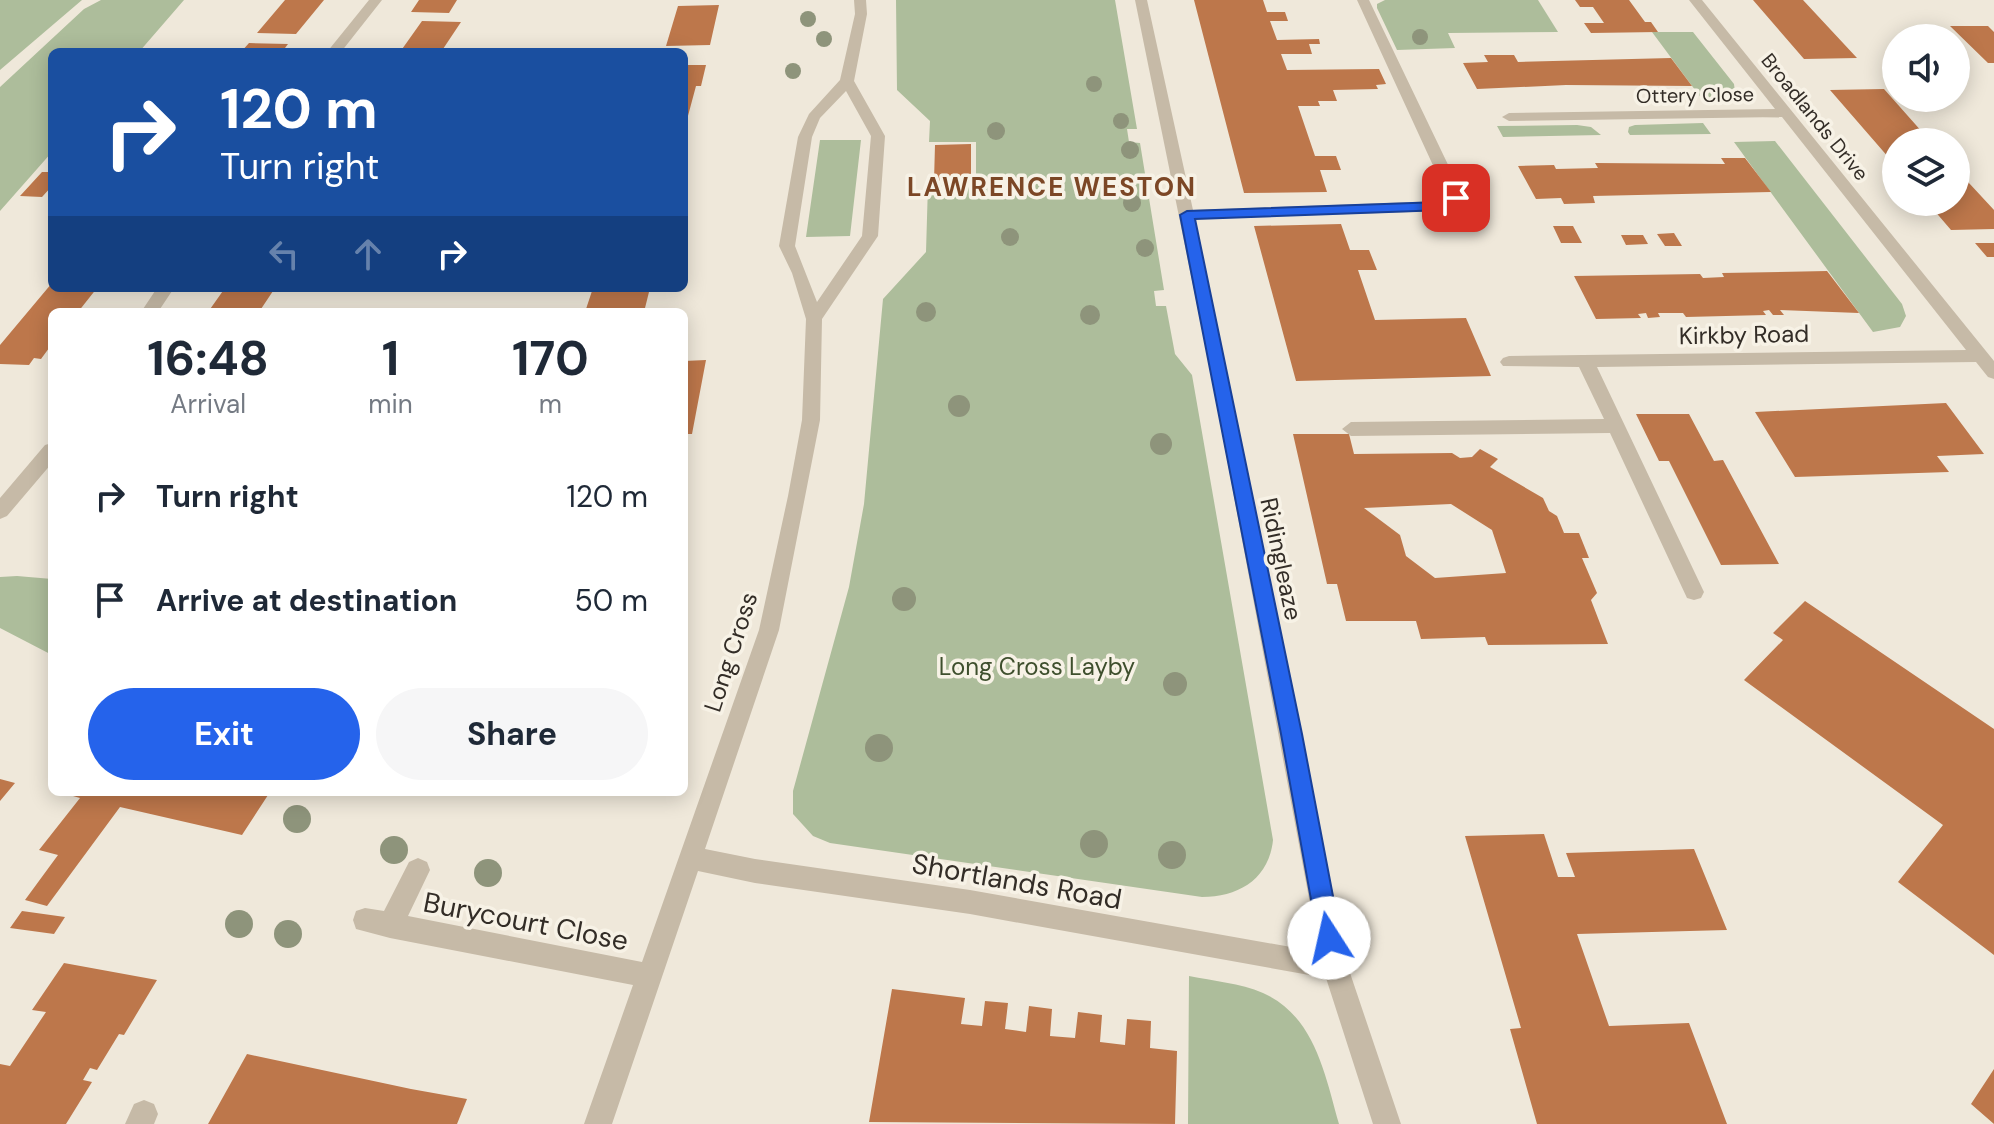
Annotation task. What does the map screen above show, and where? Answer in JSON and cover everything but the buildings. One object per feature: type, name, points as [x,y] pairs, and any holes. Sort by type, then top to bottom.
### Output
[{"type":"street","points":[[337,48],[376,0]]},
{"type":"street","points":[[814,319],[870,236],[878,136],[847,81],[861,14],[860,0]]},
{"type":"street","name":"Ridingleaze","points":[[1141,0],[1292,734],[1335,967],[1387,1124]]},
{"type":"street","points":[[1187,215],[1444,206],[1455,201],[1363,0]]},
{"type":"street","name":"Broadlands Drive","points":[[1695,0],[1994,373]]},
{"type":"street","name":"Long Cross","points":[[598,1124],[769,630],[811,420],[814,319],[800,273],[787,246],[805,137],[814,117],[847,81]]},
{"type":"street","name":"Ottery Close","points":[[1509,117],[1787,113]]},
{"type":"street","name":"Ottery Close","points":[[1604,116],[1614,133]]},
{"type":"street","name":"Kirkby Road","points":[[1509,362],[1980,356]]},
{"type":"street","points":[[1585,361],[1694,592]]},
{"type":"street","points":[[1351,429],[1615,426]]},
{"type":"street","points":[[0,511],[48,456]]},
{"type":"street","name":"Shortlands Road","points":[[688,857],[755,871],[970,902],[1335,967]]},
{"type":"street","name":"Burycourt Close","points":[[390,926],[418,870]]},
{"type":"street","name":"Burycourt Close","points":[[365,920],[650,976]]},
{"type":"green space","points":[[0,0],[82,0],[0,70]]},
{"type":"green space","points":[[101,0],[184,0],[142,48],[48,48],[48,157],[0,211],[0,87],[84,9]]},
{"type":"green space","name":"Long Cross Layby","points":[[896,0],[1115,0],[1137,129],[1127,129],[1129,142],[1140,143],[1164,290],[1154,291],[1156,306],[1166,306],[1175,354],[1192,375],[1273,840],[1270,854],[1259,875],[1228,894],[1202,897],[830,843],[813,836],[793,814],[793,791],[849,587],[864,504],[883,299],[926,252],[928,184],[976,183],[976,142],[929,142],[930,121],[897,90]]},
{"type":"green space","points":[[1385,0],[1538,0],[1558,32],[1448,33],[1455,48],[1397,50],[1377,8],[1377,4]]},
{"type":"green space","points":[[1652,32],[1693,32],[1734,84],[1735,92],[1727,98],[1704,102]]},
{"type":"green space","points":[[1703,123],[1711,134],[1630,135],[1628,132],[1629,127],[1635,125]]},
{"type":"green space","points":[[1497,126],[1591,127],[1601,135],[1503,137]]},
{"type":"green space","points":[[820,140],[861,140],[850,236],[806,237]]},
{"type":"green space","points":[[1775,141],[1902,304],[1906,316],[1900,327],[1873,332],[1734,142]]},
{"type":"green space","points":[[0,577],[48,579],[48,653],[0,628]]},
{"type":"green space","points":[[1189,976],[1263,993],[1295,1016],[1323,1067],[1339,1124],[1188,1124]]},
{"type":"district","name":"LAWRENCE WESTON","points":[[1052,187]]},
{"type":"route","points":[[1329,938],[1292,734],[1242,500],[1187,215],[1444,206],[1456,198]]}]
